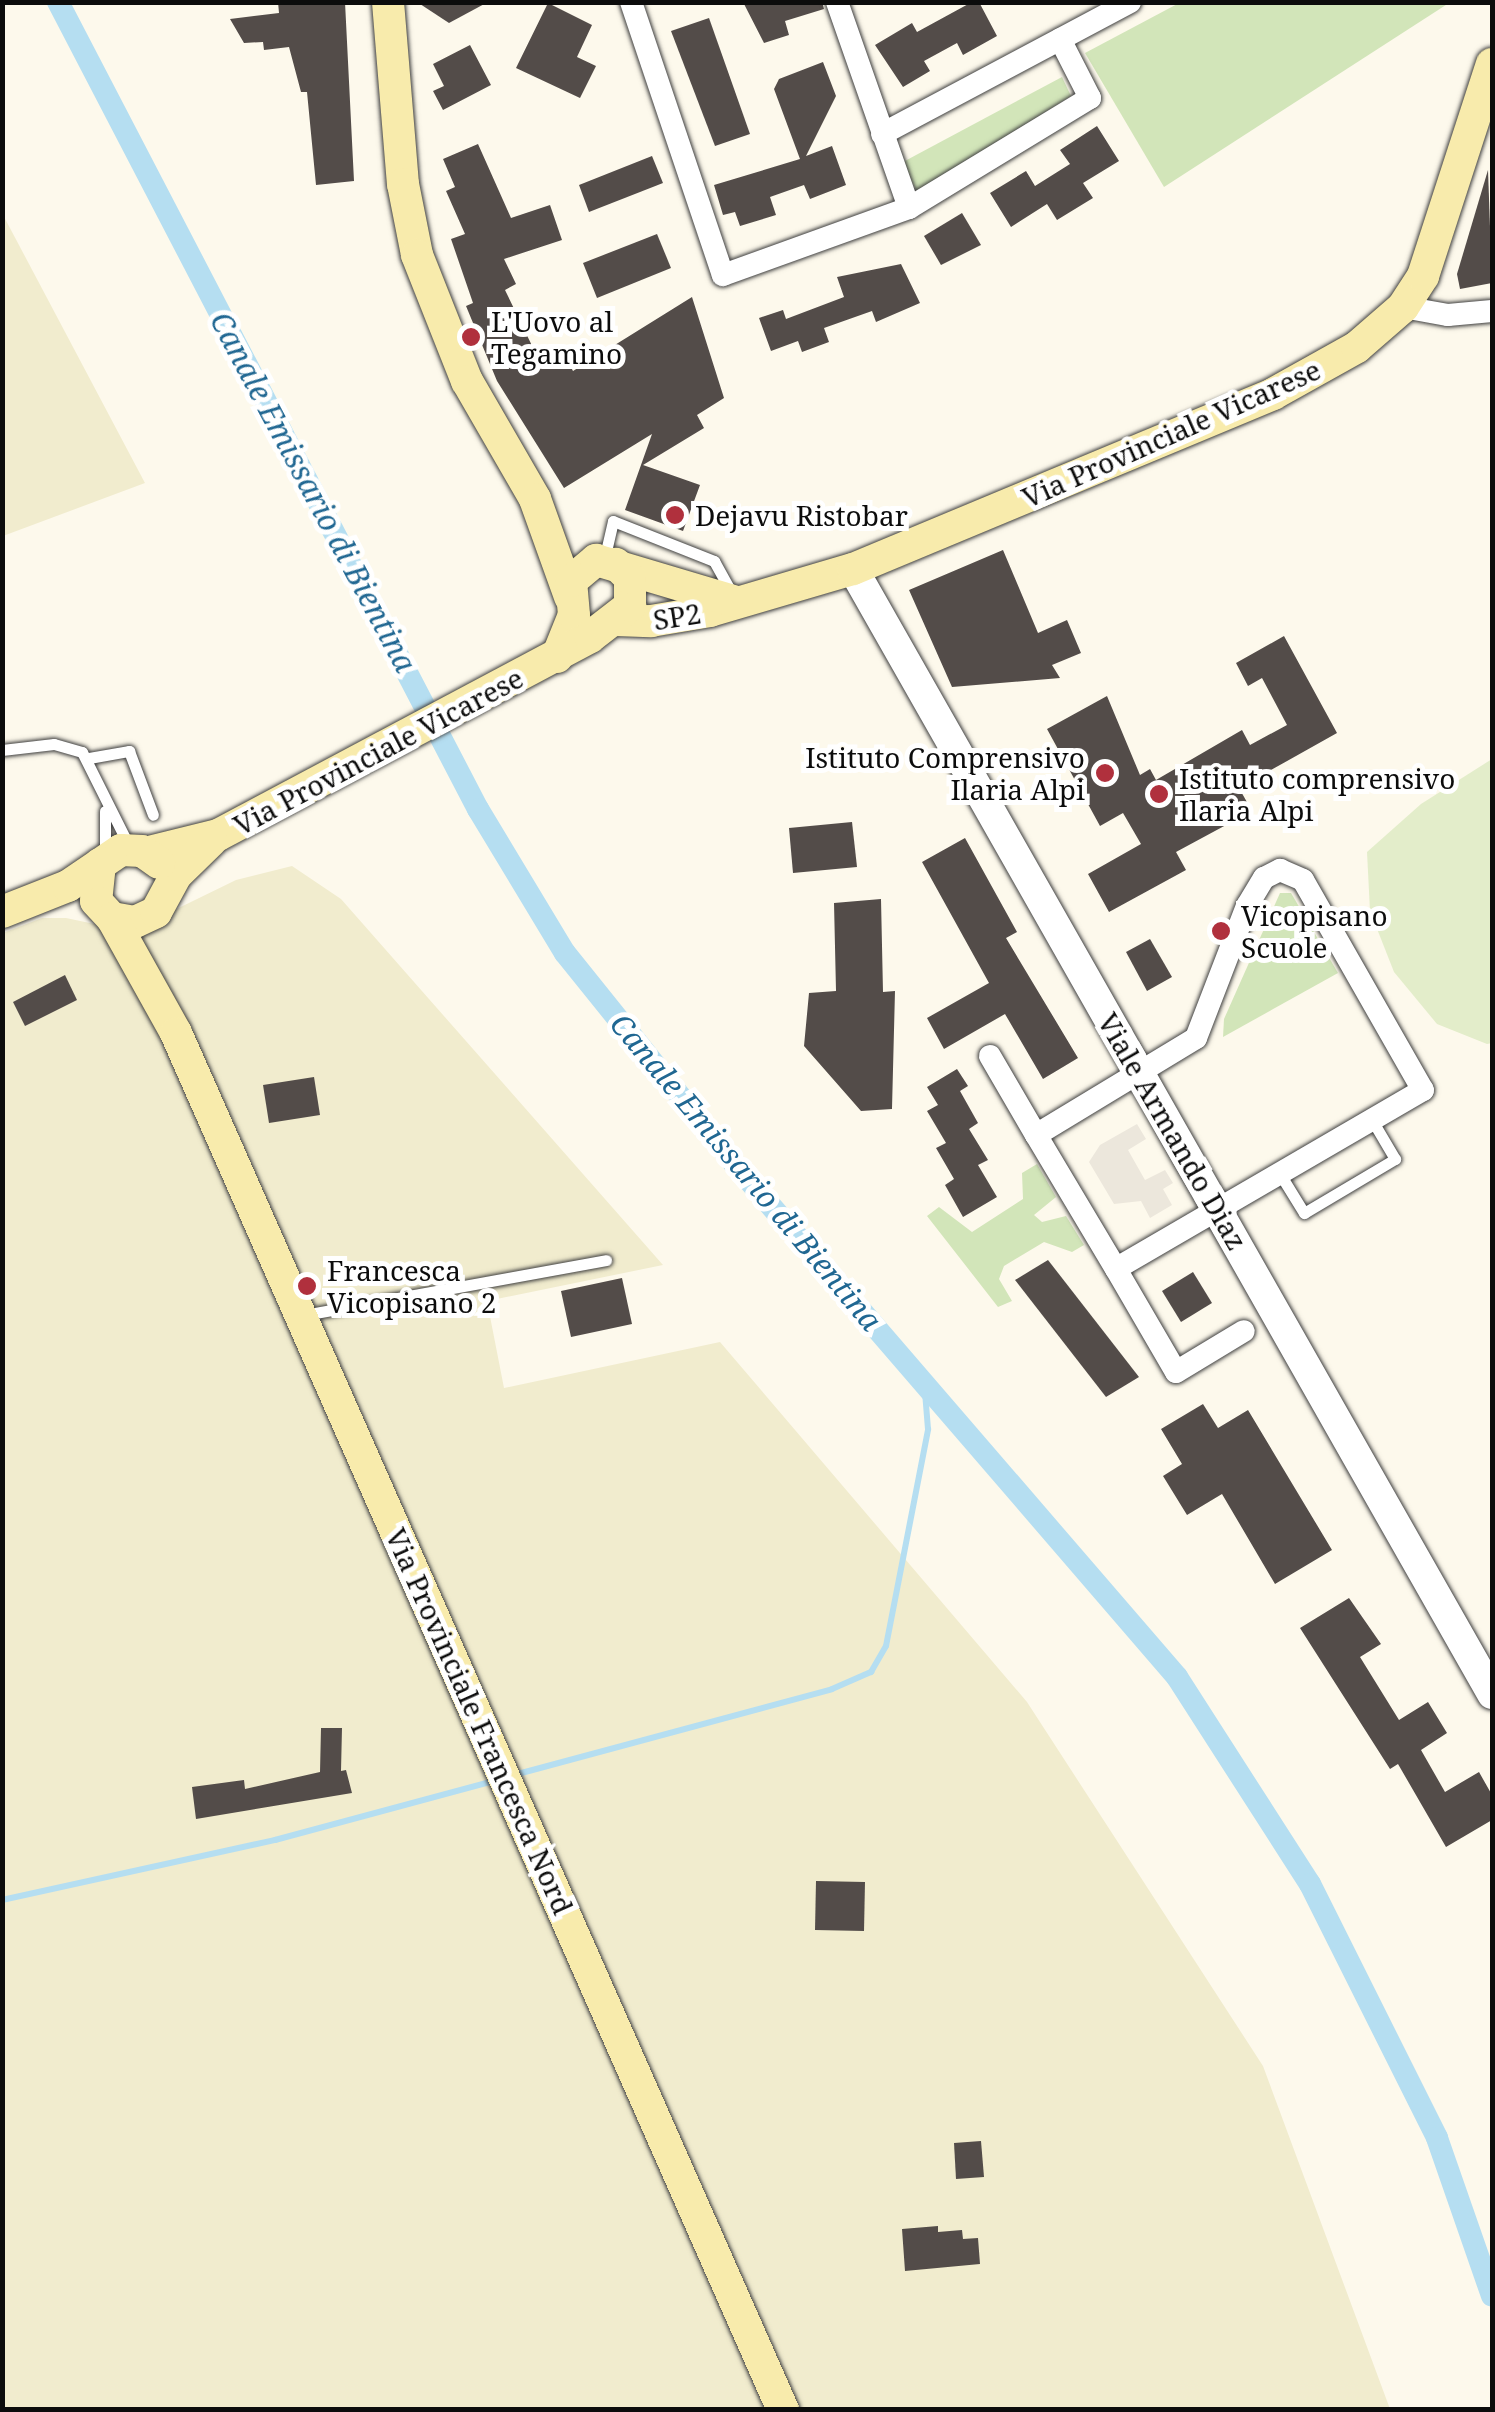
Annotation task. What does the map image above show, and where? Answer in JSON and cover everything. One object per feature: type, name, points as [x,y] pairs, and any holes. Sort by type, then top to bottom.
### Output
[{"type":"main road","points":[[388,2],[402,184],[417,256],[467,381],[535,499],[572,602],[588,620],[612,621],[630,606],[633,587],[610,562],[535,499]]},
{"type":"main road","name":"Via Provinciale Vicarese","points":[[737,602],[853,568],[1273,394],[1356,347],[1402,307],[1432,258],[1492,64]]},
{"type":"main road","points":[[548,662],[581,567],[610,562]]},
{"type":"main road","name":"SP2","points":[[610,562],[737,602]]},
{"type":"main road","name":"SP2","points":[[612,621],[668,619],[737,602]]},
{"type":"main road","name":"Via Provinciale Vicarese","points":[[14,907],[102,862],[218,835],[548,662],[612,621]]},
{"type":"main road","name":"Via Provinciale Vicarese","points":[[14,907],[62,898],[135,922],[161,902],[218,835]]},
{"type":"main road","points":[[140,851],[164,871],[160,978],[176,1033]]},
{"type":"main road","points":[[102,862],[93,882],[106,912],[176,1033]]},
{"type":"main road","name":"Via Provinciale Francesca Nord","points":[[176,1033],[783,2410]]},
{"type":"street","points":[[631,2],[723,275],[909,208],[1090,98],[1060,39]]},
{"type":"street","points":[[836,2],[909,208]]},
{"type":"street","points":[[882,134],[1127,3]]},
{"type":"street","points":[[1402,307],[1448,316],[1492,311]]},
{"type":"street","name":"Viale Armando Diaz","points":[[853,568],[1492,1694]]},
{"type":"street","points":[[1036,1135],[1196,1038],[1258,887],[1274,872],[1289,870],[1303,880],[1423,1090],[1116,1269]]},
{"type":"street","points":[[990,1056],[1176,1372],[1244,1331]]},
{"type":"lane","points":[[2,750],[64,744],[88,758],[103,797],[140,851]]},
{"type":"lane","points":[[88,758],[129,751],[154,815]]},
{"type":"lane","points":[[102,862],[103,797]]},
{"type":"lane","points":[[1280,1174],[1304,1214],[1395,1159],[1372,1120]]},
{"type":"lane","points":[[300,1316],[606,1260]]},
{"type":"shaded area","points":[[2,213],[145,483],[3,536],[2,536]]},
{"type":"shaded area","points":[[292,866],[341,899],[663,1265],[487,1301],[504,1388],[720,1342],[1027,1702],[1263,2066],[1390,2409],[3,2410],[3,933],[42,918],[66,918],[99,925],[111,941],[236,880]]},
{"type":"shaded area","points":[[1137,1124],[1146,1139],[1128,1150],[1145,1180],[1165,1170],[1173,1183],[1163,1189],[1172,1205],[1150,1218],[1141,1201],[1114,1204],[1089,1162],[1100,1145]]},
{"type":"green space","points":[[1181,2],[1449,3],[1164,187],[1085,53]]},
{"type":"green space","points":[[1062,77],[1071,96],[917,192],[903,162]]},
{"type":"green space","points":[[1492,759],[1492,1043],[1487,1044],[1437,1024],[1394,972],[1370,911],[1367,852],[1421,804]]},
{"type":"green space","points":[[1280,893],[1291,893],[1338,973],[1223,1037],[1224,1019]]},
{"type":"green space","points":[[1037,1164],[1056,1197],[1034,1215],[1042,1222],[1066,1216],[1084,1245],[1072,1252],[1044,1242],[1004,1266],[999,1279],[1012,1301],[998,1307],[927,1216],[939,1207],[972,1232],[1023,1199],[1022,1173]]},
{"type":"building","points":[[278,2],[345,2],[354,181],[316,185],[307,92],[301,92],[289,47],[264,50],[263,42],[244,43],[230,19],[279,13]]},
{"type":"building","points":[[417,2],[488,2],[449,23]]},
{"type":"building","points":[[743,2],[822,2],[824,9],[785,21],[789,35],[764,43]]},
{"type":"building","points":[[972,2],[979,2],[997,36],[963,55],[957,43],[924,61],[930,71],[903,87],[875,45],[912,23],[917,32]]},
{"type":"building","points":[[548,3],[592,25],[577,57],[596,66],[580,98],[516,68]]},
{"type":"building","points":[[709,18],[750,134],[715,146],[671,31]]},
{"type":"building","points":[[470,45],[491,85],[443,110],[433,91],[444,86],[433,64]]},
{"type":"building","points":[[823,62],[836,96],[806,156],[832,146],[846,185],[810,199],[804,185],[770,197],[776,215],[740,226],[735,212],[723,215],[714,185],[800,159],[774,89],[779,79]]},
{"type":"building","points":[[1097,126],[1119,161],[1083,183],[1093,198],[1057,220],[1047,204],[1011,227],[990,193],[1026,171],[1035,186],[1070,164],[1060,150]]},
{"type":"building","points":[[478,144],[511,218],[550,205],[562,240],[504,259],[516,284],[505,290],[537,356],[547,350],[564,355],[573,371],[692,297],[724,398],[697,415],[704,428],[643,465],[700,485],[683,531],[625,510],[652,434],[564,488],[497,381],[466,306],[473,303],[451,239],[465,234],[446,191],[455,187],[443,159]]},
{"type":"building","points":[[652,156],[663,183],[589,212],[579,185]]},
{"type":"building","points":[[1488,170],[1492,283],[1460,289],[1457,274]]},
{"type":"building","points":[[962,213],[981,245],[941,265],[924,236]]},
{"type":"building","points":[[657,234],[671,268],[597,298],[583,263]]},
{"type":"building","points":[[901,264],[920,303],[876,322],[872,311],[824,328],[829,342],[802,352],[798,341],[771,351],[759,318],[783,310],[786,319],[844,297],[837,277]]},
{"type":"building","points":[[1003,550],[1038,633],[1067,620],[1081,653],[1052,665],[1060,678],[952,687],[909,590]]},
{"type":"building","name":"Istituto Comprensivo Ilaria Alpi","points":[[1284,636],[1337,733],[1239,788],[1252,811],[1176,852],[1186,870],[1109,912],[1088,874],[1141,844],[1123,813],[1100,826],[1047,729],[1107,696],[1140,775],[1150,769],[1156,780],[1242,730],[1250,745],[1287,725],[1262,678],[1248,686],[1236,663]]},
{"type":"building","points":[[852,822],[857,867],[793,873],[789,828]]},
{"type":"building","points":[[965,838],[1017,932],[1006,938],[1078,1058],[1043,1079],[1005,1014],[944,1049],[927,1018],[989,983],[922,862]]},
{"type":"building","points":[[881,899],[883,992],[895,991],[892,1109],[861,1111],[804,1046],[809,993],[836,991],[834,903]]},
{"type":"building","points":[[1150,939],[1172,977],[1147,991],[1126,952]]},
{"type":"building","points":[[65,975],[77,1000],[25,1026],[13,1002]]},
{"type":"building","points":[[957,1069],[968,1086],[960,1091],[978,1123],[969,1129],[988,1160],[978,1165],[997,1197],[963,1217],[945,1185],[954,1179],[936,1148],[946,1143],[927,1111],[938,1105],[927,1087]]},
{"type":"building","points":[[314,1077],[320,1115],[269,1123],[263,1085]]},
{"type":"building","points":[[1048,1260],[1139,1377],[1106,1397],[1015,1280]]},
{"type":"building","points":[[1193,1272],[1212,1303],[1181,1322],[1162,1291]]},
{"type":"building","points":[[622,1278],[632,1324],[571,1337],[561,1291]]},
{"type":"building","points":[[1203,1404],[1218,1428],[1248,1410],[1332,1550],[1275,1584],[1222,1494],[1187,1515],[1163,1476],[1182,1464],[1161,1429]]},
{"type":"building","points":[[1349,1598],[1381,1644],[1360,1657],[1399,1720],[1428,1702],[1447,1733],[1421,1750],[1445,1792],[1479,1772],[1492,1795],[1492,1820],[1446,1847],[1398,1764],[1390,1769],[1300,1628]]},
{"type":"building","points":[[321,1728],[342,1728],[341,1771],[346,1770],[352,1793],[196,1819],[192,1787],[244,1780],[245,1789],[320,1772]]},
{"type":"building","points":[[816,1881],[865,1882],[864,1931],[815,1930]]},
{"type":"building","points":[[981,2141],[984,2177],[956,2179],[954,2143]]},
{"type":"building","points":[[938,2226],[938,2232],[962,2230],[963,2239],[978,2238],[980,2264],[905,2271],[902,2229]]},
{"type":"waterway","name":"Canale Emissario di Bientina","points":[[58,2],[478,809],[565,953],[733,1162],[1177,1677],[1310,1884],[1437,2138],[1492,2296]]},
{"type":"waterway","points":[[514,1775],[832,1689],[871,1672],[886,1646],[928,1429],[924,1379]]},
{"type":"waterway","points":[[2,1900],[275,1840],[497,1780]]},
{"type":"place","name":"L'Uovo al Tegamino","points":[[471,337]]},
{"type":"place","name":"Dejavu Ristobar","points":[[675,515]]},
{"type":"place","name":"Istituto Comprensivo Ilaria Alpi","points":[[1105,773]]},
{"type":"place","name":"Istituto comprensivo Ilaria Alpi","points":[[1159,794]]},
{"type":"place","name":"Vicopisano Scuole","points":[[1221,931]]},
{"type":"place","name":"Francesca Vicopisano 2","points":[[307,1286]]}]
